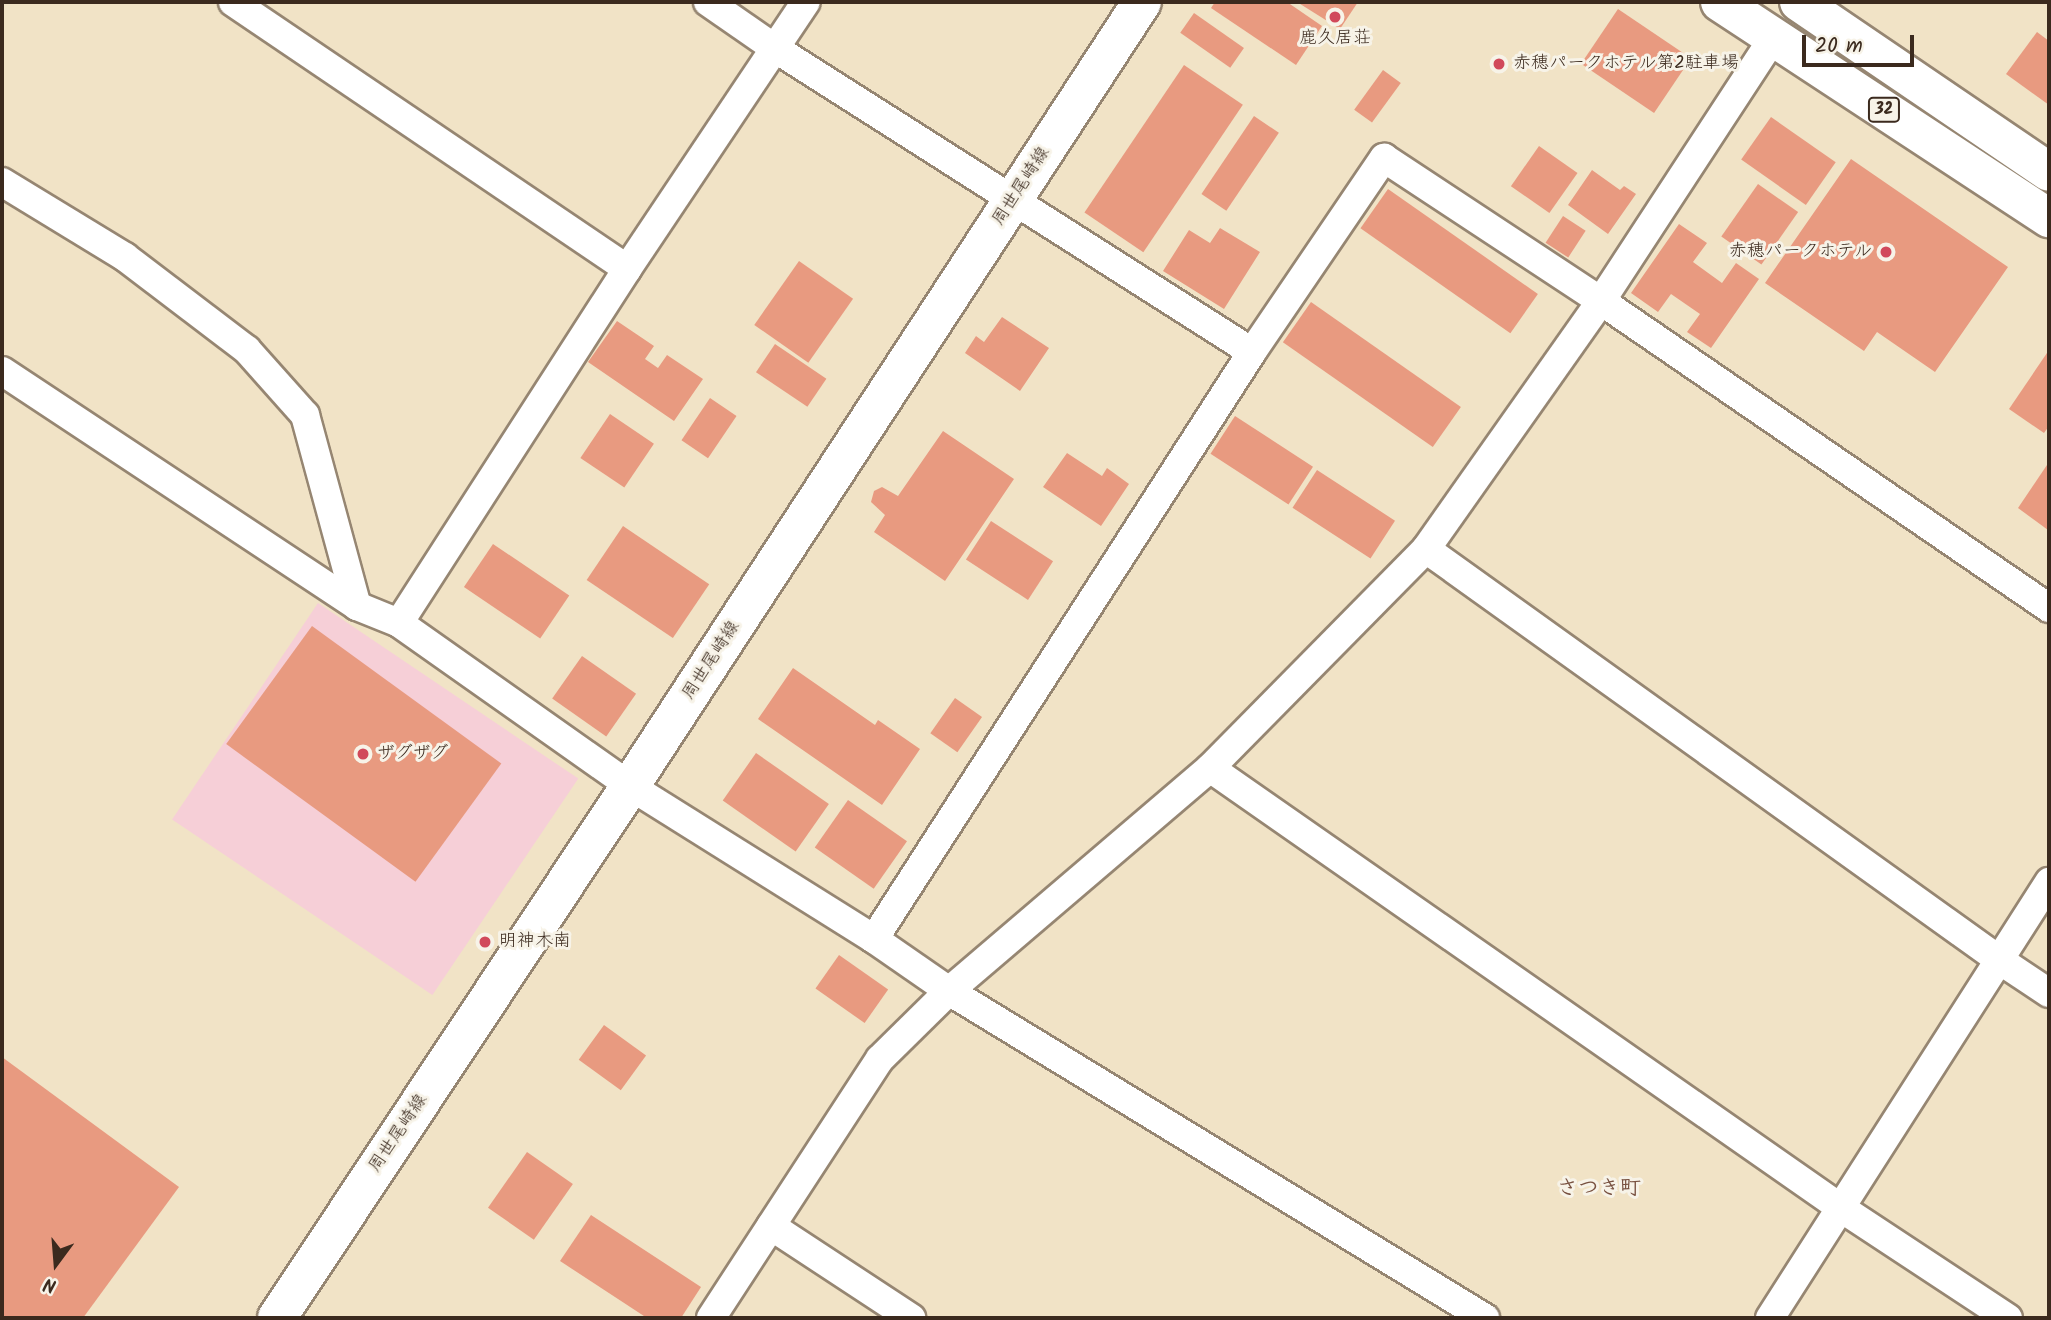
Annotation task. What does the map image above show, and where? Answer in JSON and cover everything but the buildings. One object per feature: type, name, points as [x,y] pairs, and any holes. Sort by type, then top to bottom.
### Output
[{"type":"main road","name":"周世尾崎線","points":[[277,1318],[630,786],[1142,2]]},
{"type":"main road","name":"32","points":[[1720,2],[2049,218]]},
{"type":"main road","name":"32","points":[[1802,3],[2049,172]]},
{"type":"street","points":[[233,2],[627,269]]},
{"type":"street","points":[[708,2],[776,49],[1252,352]]},
{"type":"street","points":[[399,623],[627,269],[806,2]]},
{"type":"street","points":[[711,1318],[880,1059],[949,991],[1210,768],[1426,549],[1601,300],[1773,38]]},
{"type":"street","points":[[874,939],[1252,352],[1384,158],[1601,300],[2049,608]]},
{"type":"street","points":[[2,183],[125,257],[247,350],[305,415],[356,606]]},
{"type":"street","points":[[2,371],[356,606],[399,623],[630,786],[874,939],[949,991],[1485,1318]]},
{"type":"street","points":[[1426,549],[2049,993]]},
{"type":"street","points":[[1210,768],[1841,1208],[2008,1318]]},
{"type":"street","points":[[1770,1318],[2049,882]]},
{"type":"street","points":[[771,1226],[911,1318]]},
{"type":"shaded area","points":[[318,603],[578,779],[432,995],[172,819]]},
{"type":"place","name":"鹿久居荘","points":[[1335,17]]},
{"type":"place","name":"赤穂パークホテル第2駐車場","points":[[1499,64]]},
{"type":"place","name":"赤穂パークホテル","points":[[1886,252]]},
{"type":"place","name":"ザグザグ","points":[[363,754]]},
{"type":"place","name":"明神木南","points":[[485,942]]},
{"type":"district","name":"さつき町","points":[[1599,1189]]}]
